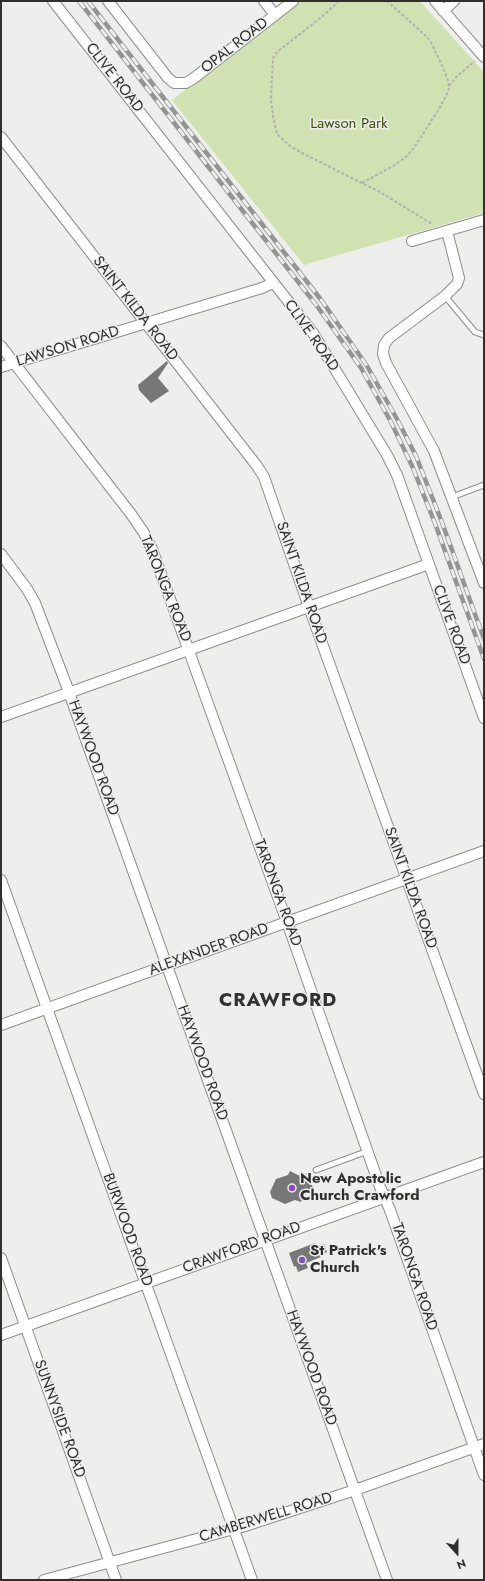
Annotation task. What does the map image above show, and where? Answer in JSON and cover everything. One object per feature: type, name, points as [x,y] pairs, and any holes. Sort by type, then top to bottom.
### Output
[{"type":"street","name":"CLIVE ROAD","points":[[53,1],[313,333],[387,455],[397,475],[484,718]]},
{"type":"street","name":"OPAL ROAD","points":[[108,1],[168,78],[174,83],[186,83],[194,78],[293,1]]},
{"type":"street","points":[[264,1],[275,15]]},
{"type":"street","points":[[435,1],[480,58]]},
{"type":"street","points":[[443,11],[454,1]]},
{"type":"street","name":"SAINT KILDA ROAD","points":[[1,137],[261,471],[484,1094]]},
{"type":"street","points":[[412,241],[484,220]]},
{"type":"street","points":[[443,232],[459,278],[457,284],[445,296],[389,338],[384,345],[383,354],[386,363],[428,439],[452,497],[484,583]]},
{"type":"street","name":"LAWSON ROAD","points":[[1,367],[262,288],[273,283]]},
{"type":"street","name":"TARONGA ROAD","points":[[1,346],[131,514],[144,533],[156,557],[288,922],[484,1475]]},
{"type":"street","name":"HAYWOOD ROAD","points":[[1,554],[36,603],[387,1580]]},
{"type":"street","points":[[1,717],[429,564]]},
{"type":"street","name":"ALEXANDER ROAD","points":[[1,1025],[484,852]]},
{"type":"street","name":"BURWOOD ROAD","points":[[1,880],[252,1580]]},
{"type":"street","name":"CRAWFORD ROAD","points":[[1,1335],[484,1162]]},
{"type":"street","name":"SUNNYSIDE ROAD","points":[[1,1258],[116,1580]]},
{"type":"street","name":"CAMBERWELL ROAD","points":[[44,1580],[234,1529],[291,1512],[484,1444]]},
{"type":"lane","points":[[445,296],[472,329],[484,335]]},
{"type":"lane","points":[[452,497],[484,485]]},
{"type":"lane","points":[[316,1170],[368,1151]]},
{"type":"path","points":[[339,1],[276,53],[273,58],[271,85],[273,116],[277,134],[290,146],[405,206],[443,232]]},
{"type":"path","points":[[387,1],[427,37],[432,44],[444,70],[449,86]]},
{"type":"path","points":[[362,183],[393,166],[413,149],[446,96],[449,86],[457,76],[480,58]]},
{"type":"green space","name":"Lawson Park","points":[[301,1],[420,1],[484,72],[484,213],[304,265],[172,100]]},
{"type":"building","points":[[167,361],[168,363],[158,378],[169,391],[151,403],[139,390],[138,385]]},
{"type":"building","name":"New Apostolic Church Crawford","points":[[290,1171],[300,1176],[308,1174],[313,1188],[306,1191],[301,1202],[295,1200],[285,1204],[272,1198],[270,1192],[276,1179],[288,1175]]},
{"type":"building","name":"St Patrick's Church","points":[[315,1243],[317,1246],[324,1244],[327,1252],[320,1255],[321,1257],[306,1263],[308,1268],[298,1272],[296,1266],[294,1267],[289,1253]]},
{"type":"railway","points":[[79,1],[317,306],[361,368],[391,422],[413,468],[436,526],[484,659]]},
{"type":"railway","points":[[88,1],[322,301],[367,366],[416,456],[443,525],[484,639]]},
{"type":"place","name":"New Apostolic Church Crawford","points":[[292,1188]]},
{"type":"place","name":"St Patrick's Church","points":[[302,1260]]},
{"type":"district","name":"CRAWFORD","points":[[278,1001]]}]
